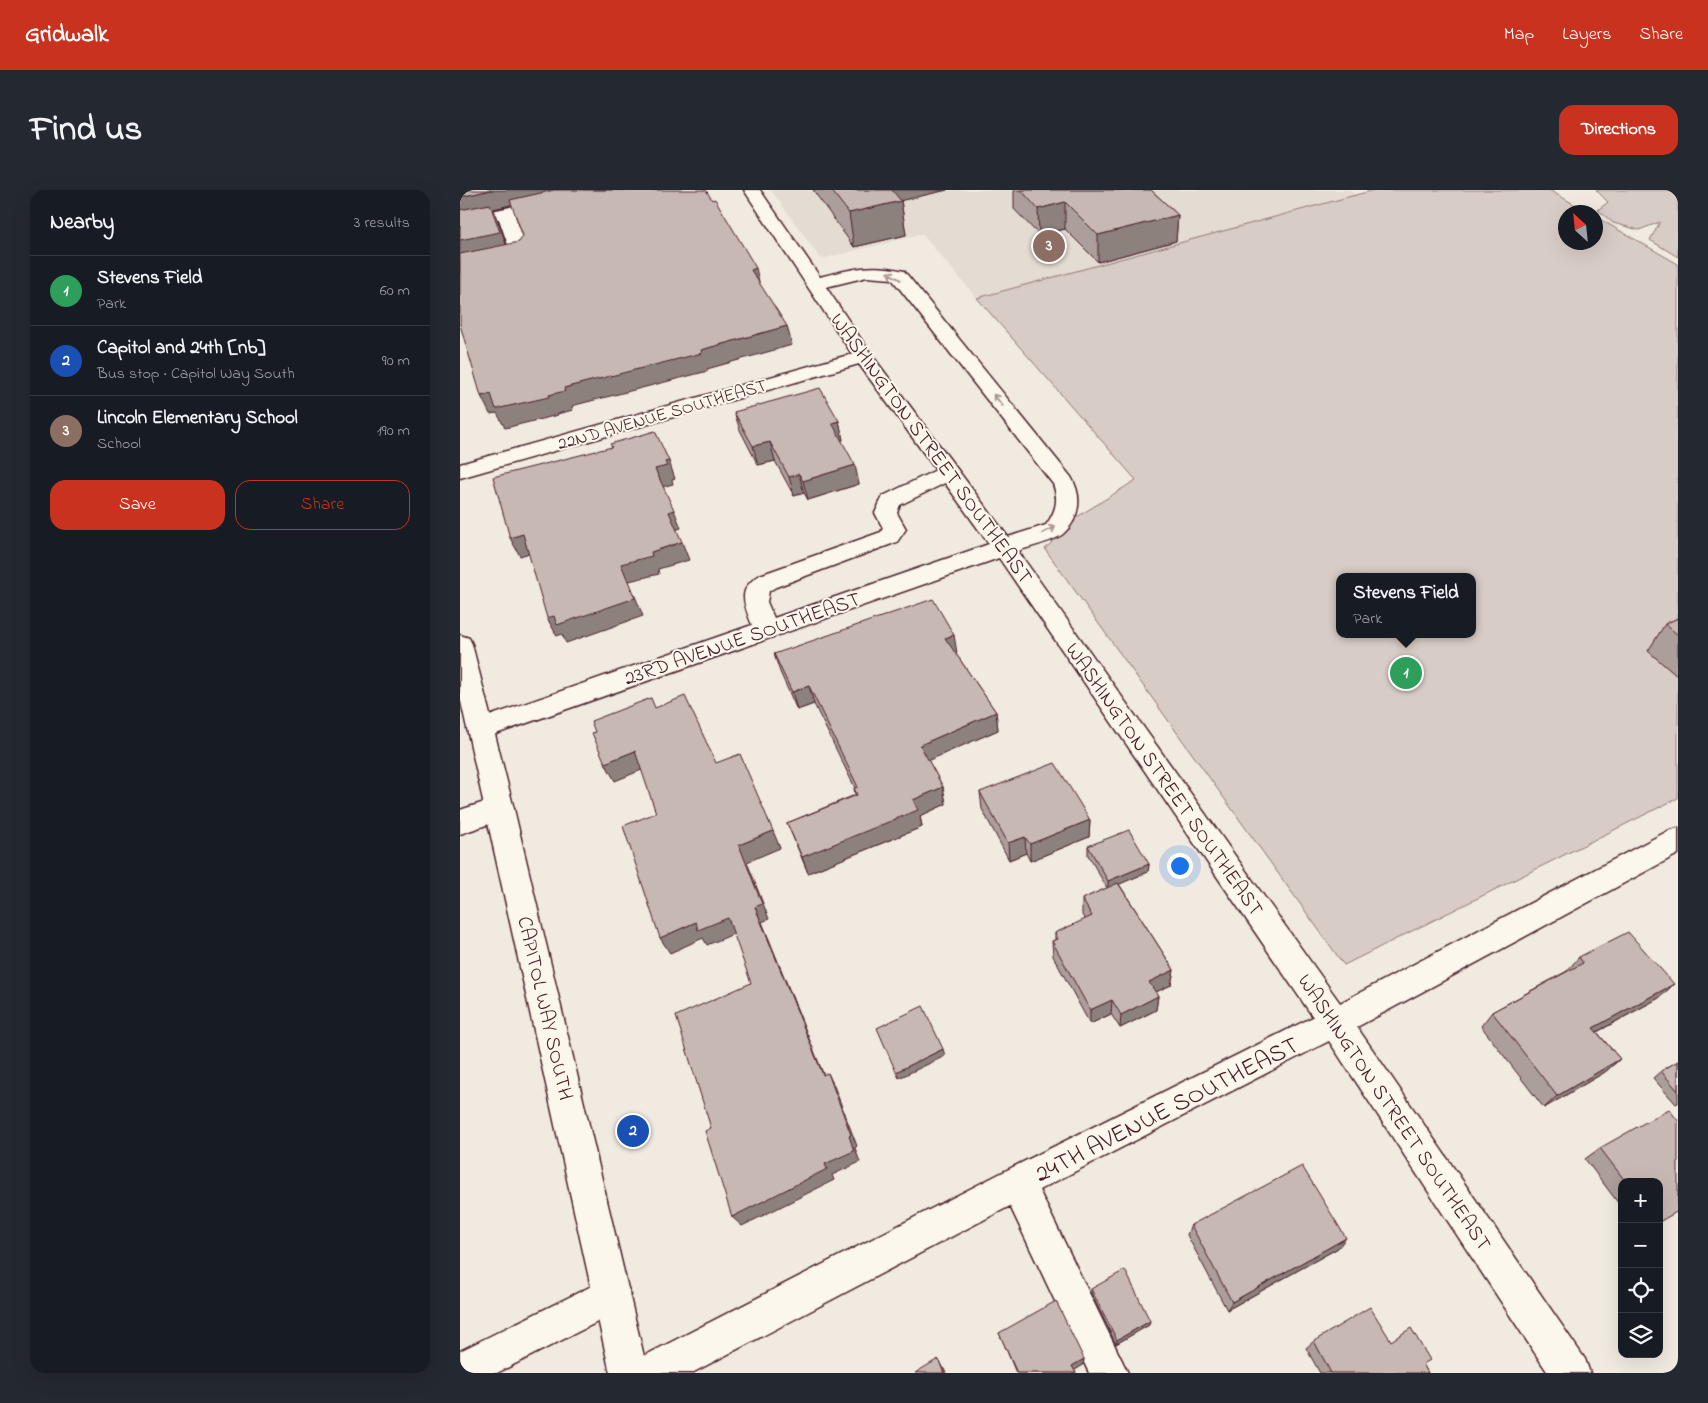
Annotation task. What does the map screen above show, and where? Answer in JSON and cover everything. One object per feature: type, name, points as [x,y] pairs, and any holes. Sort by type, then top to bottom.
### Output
[{"type":"street","points":[[460,223],[608,190]]},
{"type":"street","name":"WASHINGTON STREET SOUTHEAST","points":[[752,190],[864,357],[1004,548],[1334,1022],[1571,1373]]},
{"type":"street","points":[[460,267],[520,254],[505,213]]},
{"type":"street","name":"23RD AVENUE SOUTHEAST","points":[[481,729],[1054,530],[1066,514],[1068,504],[1068,494],[1063,482],[898,275],[885,270],[864,272],[816,284]]},
{"type":"street","name":"22ND AVENUE SOUTHEAST","points":[[460,471],[864,357]]},
{"type":"street","points":[[766,630],[755,602],[758,587],[768,581],[890,537],[895,529],[886,513],[891,502],[913,489],[949,473]]},
{"type":"street","name":"CAPITOL WAY SOUTH","points":[[460,644],[500,809],[629,1373]]},
{"type":"street","points":[[460,822],[500,809]]},
{"type":"street","name":"24TH AVENUE SOUTHEAST","points":[[652,1373],[1334,1022],[1678,840]]},
{"type":"street","points":[[1018,1183],[1109,1373]]},
{"type":"street","points":[[460,1371],[612,1295]]},
{"type":"shaded area","points":[[771,190],[1349,190],[1356,195],[977,298],[922,234],[821,259]]},
{"type":"shaded area","points":[[1374,190],[1549,190],[1576,205],[1558,205],[1558,250],[1603,250],[1603,221],[1678,264],[1678,798],[1344,965],[1045,549],[1077,517],[1136,480],[977,298]]},
{"type":"shaded area","points":[[1596,190],[1678,190],[1678,257],[1650,240],[1660,222],[1639,230],[1613,223],[1603,214],[1603,206],[1608,202]]},
{"type":"building","points":[[460,190],[491,190],[460,197]]},
{"type":"building","points":[[554,190],[706,190],[712,200],[715,199],[756,268],[751,270],[787,326],[701,350],[702,353],[564,388],[565,391],[549,395],[549,397],[496,409],[491,394],[481,396],[460,325],[460,254],[519,242],[523,236],[510,200]]},
{"type":"building","points":[[831,190],[892,190],[901,201],[849,213]]},
{"type":"building","points":[[1021,190],[1151,190],[1178,215],[1098,235],[1065,202],[1038,209]]},
{"type":"building","points":[[490,204],[500,232],[460,240],[460,210]]},
{"type":"building","points":[[820,388],[839,421],[832,423],[855,465],[803,481],[799,474],[789,477],[770,442],[753,446],[734,412]]},
{"type":"building","points":[[655,431],[669,461],[665,462],[667,466],[655,469],[674,510],[669,512],[682,542],[651,552],[652,556],[621,564],[635,598],[557,625],[554,616],[547,618],[523,534],[510,538],[493,477],[612,447],[610,444]]},
{"type":"building","points":[[933,599],[954,635],[945,638],[996,712],[920,745],[943,787],[913,800],[918,810],[802,857],[787,823],[857,795],[854,788],[858,787],[809,686],[792,692],[774,654]]},
{"type":"building","points":[[1678,618],[1678,635],[1665,624]]},
{"type":"building","points":[[685,696],[716,763],[740,754],[773,831],[739,845],[762,904],[755,907],[823,1075],[828,1073],[851,1135],[849,1136],[854,1151],[825,1164],[827,1169],[732,1217],[705,1131],[711,1128],[676,1016],[751,983],[728,918],[698,930],[696,922],[660,938],[623,826],[656,813],[635,751],[605,763],[592,733],[595,732],[591,721],[651,698],[655,708]]},
{"type":"building","points":[[1055,763],[1090,820],[1030,844],[1025,837],[1008,843],[980,792]]},
{"type":"building","points":[[1129,830],[1149,864],[1108,881],[1088,846]]},
{"type":"building","points":[[1118,883],[1174,970],[1149,982],[1158,996],[1121,1015],[1112,1000],[1090,1010],[1052,941],[1058,939],[1055,933],[1092,916],[1082,899]]},
{"type":"building","points":[[1628,932],[1674,984],[1593,1028],[1620,1059],[1557,1096],[1492,1012],[1583,963],[1579,957]]},
{"type":"building","points":[[923,1006],[943,1049],[896,1072],[877,1028]]},
{"type":"building","points":[[1678,1061],[1678,1091],[1661,1071]]},
{"type":"building","points":[[1669,1109],[1678,1121],[1678,1211],[1663,1220],[1663,1178],[1623,1178],[1600,1148]]},
{"type":"building","points":[[1302,1166],[1346,1238],[1232,1302],[1191,1225]]},
{"type":"building","points":[[1125,1270],[1150,1321],[1117,1340],[1091,1289]]},
{"type":"building","points":[[1056,1301],[1084,1359],[1072,1366],[1076,1373],[1017,1373],[999,1333]]},
{"type":"building","points":[[1370,1307],[1391,1341],[1411,1328],[1430,1360],[1423,1364],[1428,1373],[1331,1373],[1314,1341]]},
{"type":"building","points":[[938,1359],[944,1373],[915,1373]]},
{"type":"place","name":"Lincoln Elementary School","points":[[1049,246]]},
{"type":"place","name":"Stevens Field","points":[[1406,673]]},
{"type":"place","name":"Capitol and 24th [nb]","points":[[633,1131]]}]
